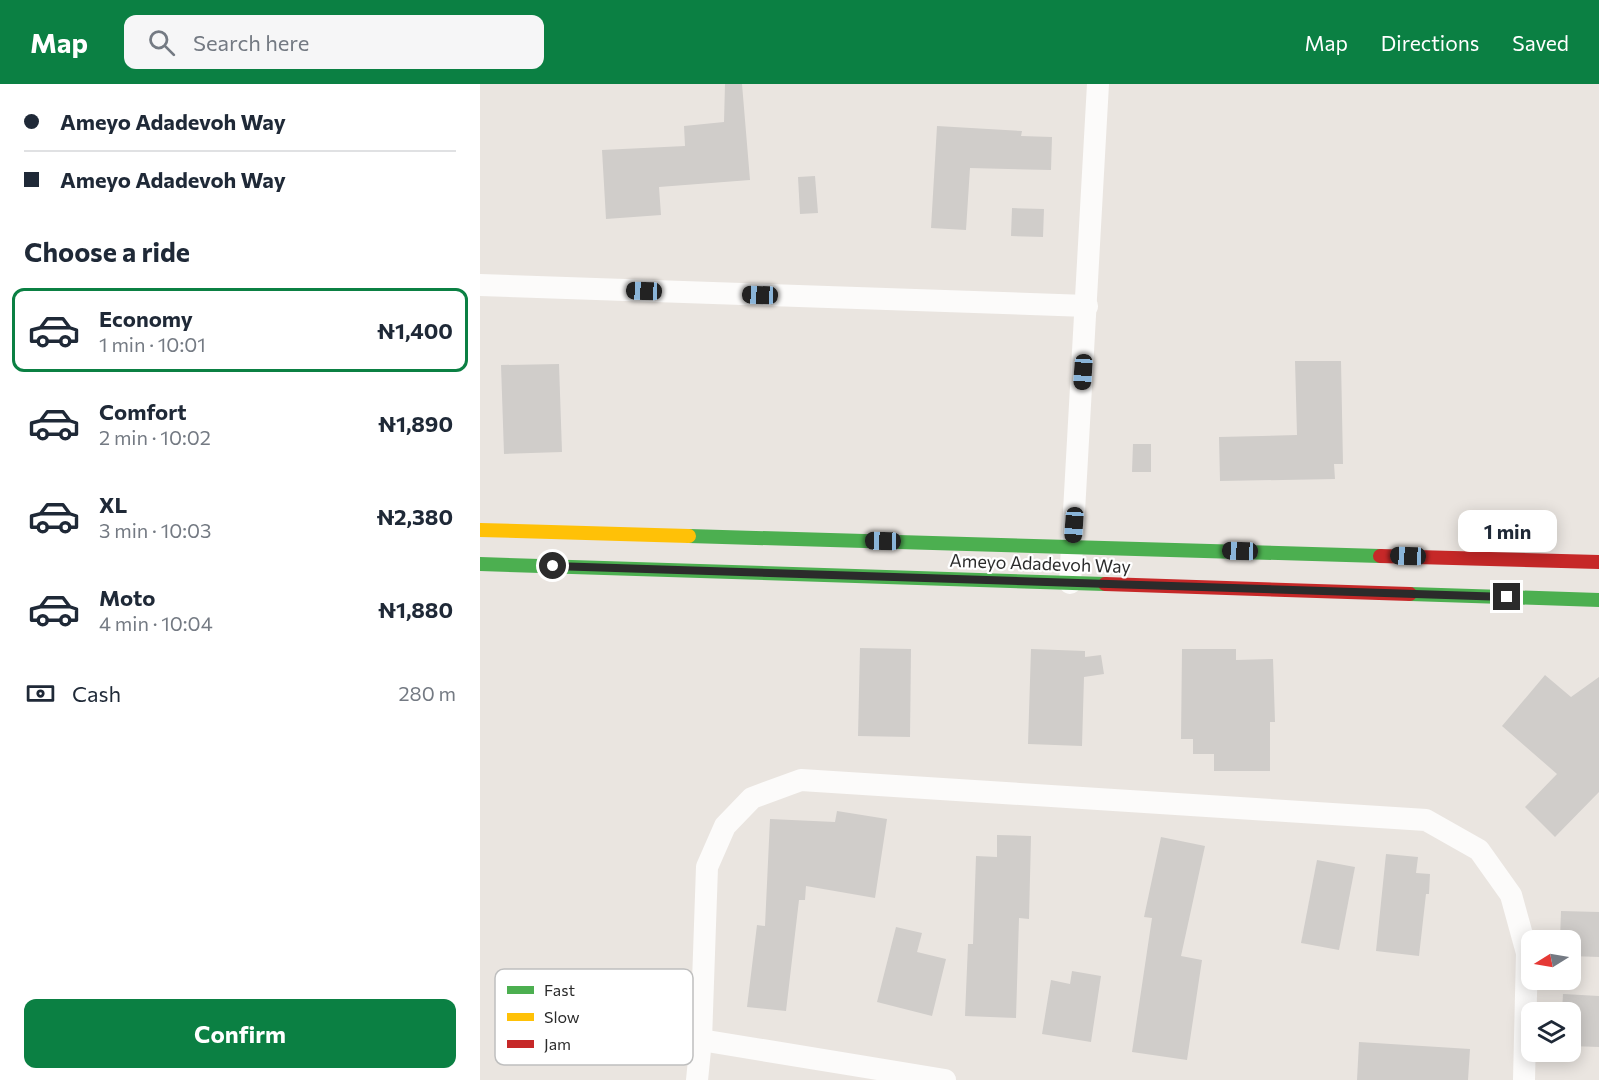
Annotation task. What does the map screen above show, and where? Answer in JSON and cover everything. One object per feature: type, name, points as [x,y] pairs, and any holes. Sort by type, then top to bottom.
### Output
[{"type":"street","points":[[1071,583],[1098,84]]},
{"type":"street","points":[[480,285],[1087,306]]},
{"type":"street","name":"Ameyo Adadevoh Way","points":[[480,530],[1599,562]]},
{"type":"street","name":"Ameyo Adadevoh Way","points":[[480,564],[1599,600]]},
{"type":"street","points":[[480,580],[506,565]]},
{"type":"street","points":[[697,1080],[701,1040],[707,867],[725,826],[752,798],[801,780],[1426,820],[1479,850],[1511,895],[1527,953],[1524,1080]]},
{"type":"street","points":[[701,1040],[945,1080]]},
{"type":"building","points":[[725,84],[742,84],[750,180],[659,187],[661,215],[606,219],[602,150],[685,146],[684,126],[724,122]]},
{"type":"building","points":[[937,126],[1022,131],[1021,136],[1052,137],[1051,170],[970,168],[966,230],[931,228]]},
{"type":"building","points":[[815,176],[818,213],[800,214],[798,177]]},
{"type":"building","points":[[1012,208],[1044,209],[1043,237],[1011,236]]},
{"type":"building","points":[[1295,361],[1341,361],[1343,464],[1334,464],[1335,479],[1220,481],[1219,437],[1297,435]]},
{"type":"building","points":[[559,364],[562,452],[504,454],[501,365]]},
{"type":"building","points":[[1133,444],[1151,444],[1151,472],[1132,472]]},
{"type":"building","points":[[860,648],[911,649],[910,737],[858,736]]},
{"type":"building","points":[[1031,649],[1085,651],[1085,657],[1101,655],[1104,674],[1084,677],[1082,746],[1028,744]]},
{"type":"building","points":[[1182,649],[1236,649],[1236,660],[1273,659],[1275,722],[1270,722],[1270,771],[1214,771],[1214,754],[1193,754],[1193,739],[1181,739]]},
{"type":"building","points":[[1545,675],[1571,697],[1599,677],[1599,792],[1555,837],[1525,807],[1557,774],[1502,726]]},
{"type":"building","points":[[837,811],[887,819],[875,898],[806,886],[805,900],[799,900],[786,1011],[747,1007],[757,925],[765,926],[770,819],[835,822]]},
{"type":"building","points":[[997,835],[1031,836],[1029,919],[1019,918],[1016,1018],[965,1016],[968,944],[973,944],[976,856],[997,857]]},
{"type":"building","points":[[1161,837],[1205,846],[1181,956],[1202,960],[1187,1060],[1132,1052],[1152,918],[1144,917]]},
{"type":"building","points":[[1386,854],[1418,857],[1416,873],[1430,874],[1419,956],[1376,951]]},
{"type":"building","points":[[1317,860],[1355,867],[1339,950],[1301,943]]},
{"type":"building","points":[[1561,911],[1599,912],[1599,957],[1581,956],[1581,930],[1560,930]]},
{"type":"building","points":[[896,927],[922,933],[917,952],[946,959],[932,1016],[877,1002]]},
{"type":"building","points":[[1072,971],[1101,976],[1091,1042],[1042,1034],[1051,980],[1070,984]]},
{"type":"building","points":[[1563,994],[1599,996],[1599,1047],[1581,1046],[1581,1002],[1563,1002]]},
{"type":"building","points":[[1359,1042],[1470,1049],[1468,1080],[1357,1080]]},
{"type":"traffic: fast","points":[[689,536],[1380,556]]},
{"type":"traffic: fast","points":[[480,564],[1105,584]]},
{"type":"traffic: fast","points":[[1410,594],[1599,600]]},
{"type":"traffic: slow","points":[[480,530],[689,536]]},
{"type":"traffic: jam","points":[[1380,556],[1599,562]]},
{"type":"traffic: jam","points":[[1105,584],[1410,594]]},
{"type":"route","points":[[553,566],[1507,597]]}]
